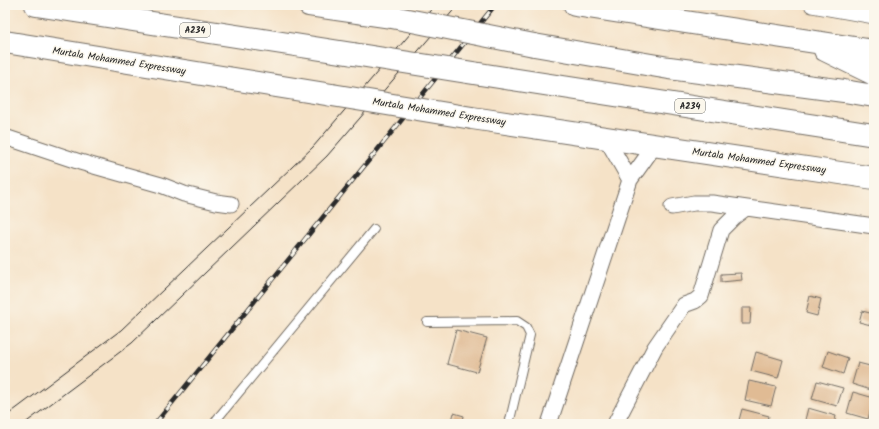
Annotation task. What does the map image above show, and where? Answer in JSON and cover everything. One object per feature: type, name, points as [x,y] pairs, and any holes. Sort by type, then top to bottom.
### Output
[{"type":"highway","name":"A234","points":[[36,5],[874,135]]},
{"type":"highway","points":[[309,5],[392,18],[534,46],[669,68],[874,96]]},
{"type":"highway","points":[[575,5],[874,51]]},
{"type":"highway","points":[[805,40],[874,74]]},
{"type":"highway","name":"Murtala Mohammed Expressway","points":[[5,42],[472,118],[874,178]]},
{"type":"street","points":[[812,5],[874,16]]},
{"type":"street","points":[[5,137],[80,162],[161,185],[184,194],[231,204]]},
{"type":"street","points":[[606,138],[630,180]]},
{"type":"street","points":[[549,424],[630,180],[656,145]]},
{"type":"street","points":[[672,207],[694,203],[712,203],[874,226]]},
{"type":"street","points":[[615,424],[655,347],[684,305],[695,301],[701,296],[721,230],[746,208]]},
{"type":"lane","points":[[214,424],[374,229]]},
{"type":"lane","points":[[427,322],[517,321],[526,327],[530,335],[509,424]]},
{"type":"building","points":[[741,273],[742,280],[721,282],[721,274]]},
{"type":"building","points":[[810,296],[821,299],[817,316],[806,313]]},
{"type":"building","points":[[742,308],[751,308],[750,324],[742,324]]},
{"type":"building","points":[[862,311],[874,314],[871,325],[859,322]]},
{"type":"building","points":[[456,330],[487,338],[477,372],[447,364]]},
{"type":"building","points":[[828,351],[848,358],[843,374],[823,367]]},
{"type":"building","points":[[756,352],[783,360],[778,378],[751,371]]},
{"type":"building","points":[[858,363],[874,367],[874,391],[852,384]]},
{"type":"building","points":[[749,381],[776,387],[771,406],[745,400]]},
{"type":"building","points":[[817,381],[843,388],[837,406],[812,399]]},
{"type":"building","points":[[853,392],[874,398],[868,419],[847,413]]},
{"type":"building","points":[[808,408],[836,416],[834,424],[804,424]]},
{"type":"building","points":[[742,409],[769,416],[767,424],[738,424]]},
{"type":"building","points":[[454,413],[464,416],[462,424],[451,424]]},
{"type":"building","points":[[846,420],[856,424],[845,424]]},
{"type":"tram line","points":[[5,417],[121,330],[313,147],[435,5]]},
{"type":"tram line","points":[[24,424],[132,343],[327,156],[458,5]]},
{"type":"railway","points":[[155,424],[495,5]]}]
